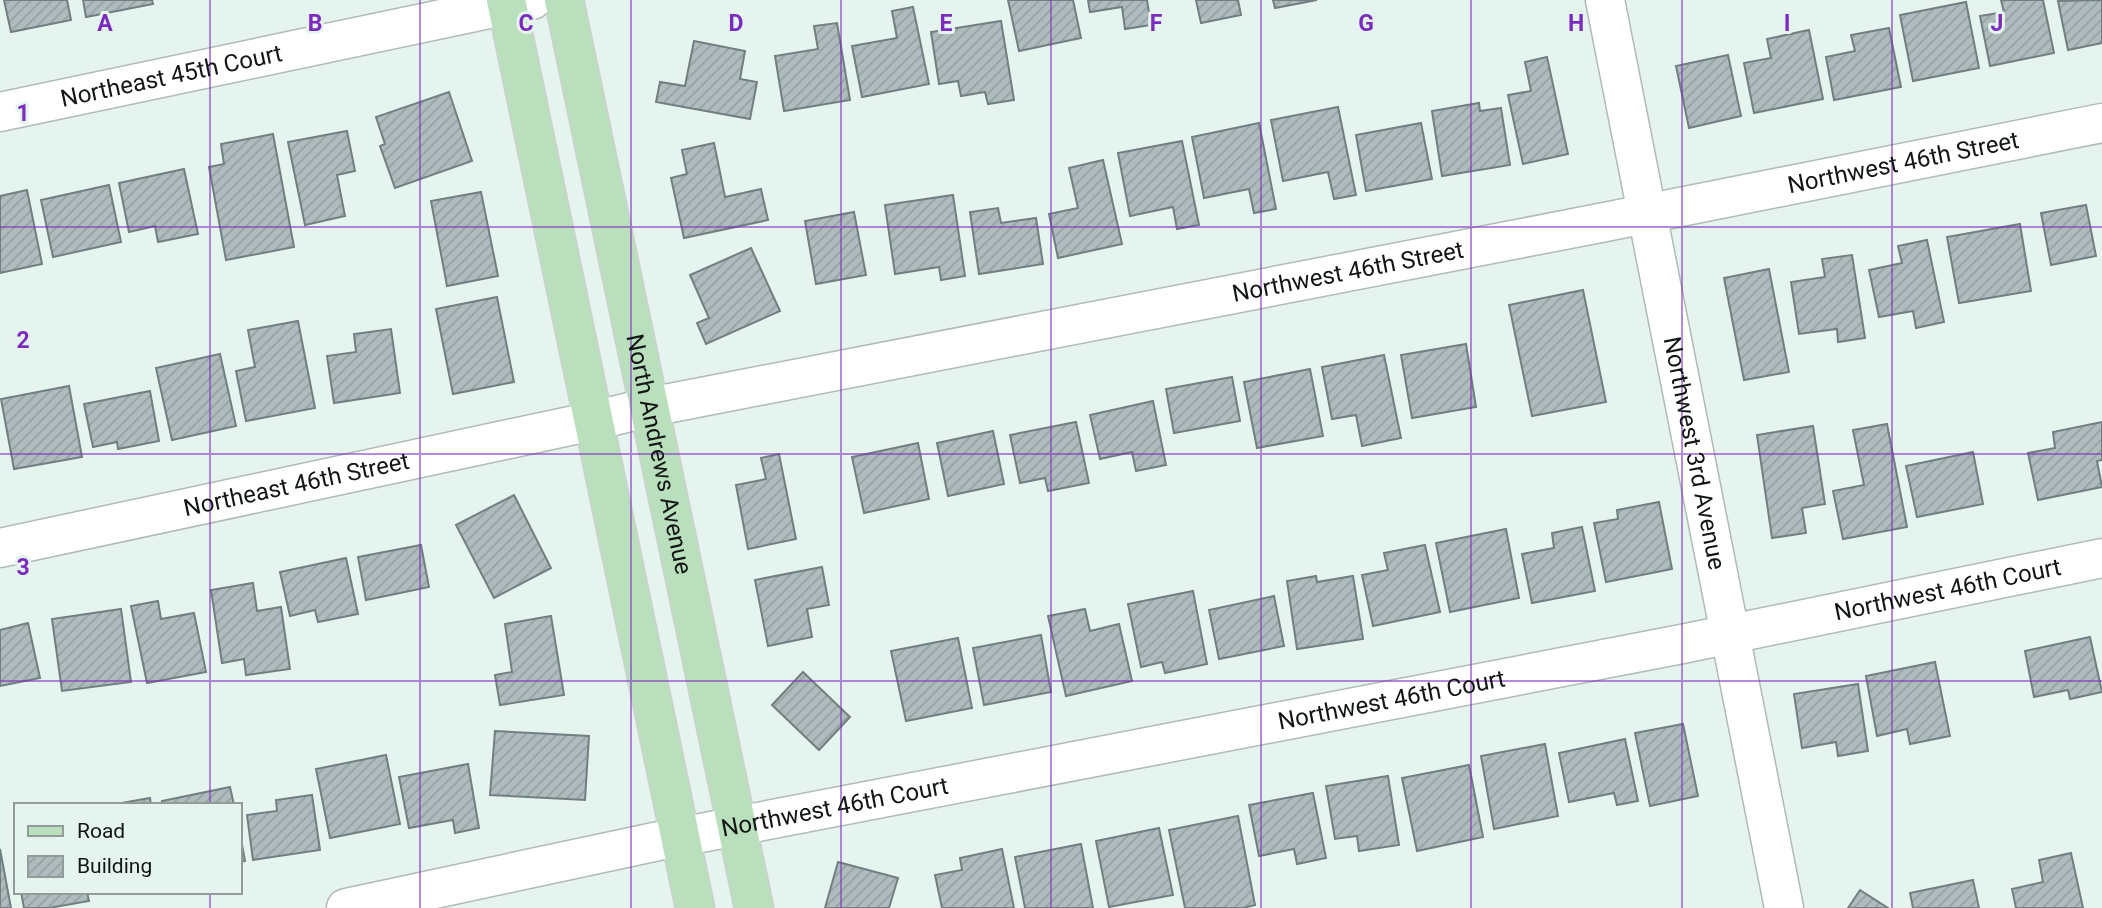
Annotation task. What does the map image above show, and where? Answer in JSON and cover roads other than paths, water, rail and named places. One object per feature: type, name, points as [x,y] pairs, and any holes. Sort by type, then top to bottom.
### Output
[{"type":"main road","name":"North Andrews Avenue","points":[[564,0],[754,908]]},
{"type":"main road","points":[[515,2],[593,421],[695,908]]},
{"type":"street","name":"Northwest 3rd Avenue","points":[[1605,0],[1784,908]]},
{"type":"street","name":"Northeast 45th Court","points":[[0,112],[515,2]]},
{"type":"street","name":"Northwest 46th Street","points":[[593,421],[650,407],[2102,123]]},
{"type":"street","name":"Northeast 46th Street","points":[[0,548],[593,421]]},
{"type":"street","name":"Northwest 46th Court","points":[[345,908],[681,836],[1730,633],[2102,558]]}]
